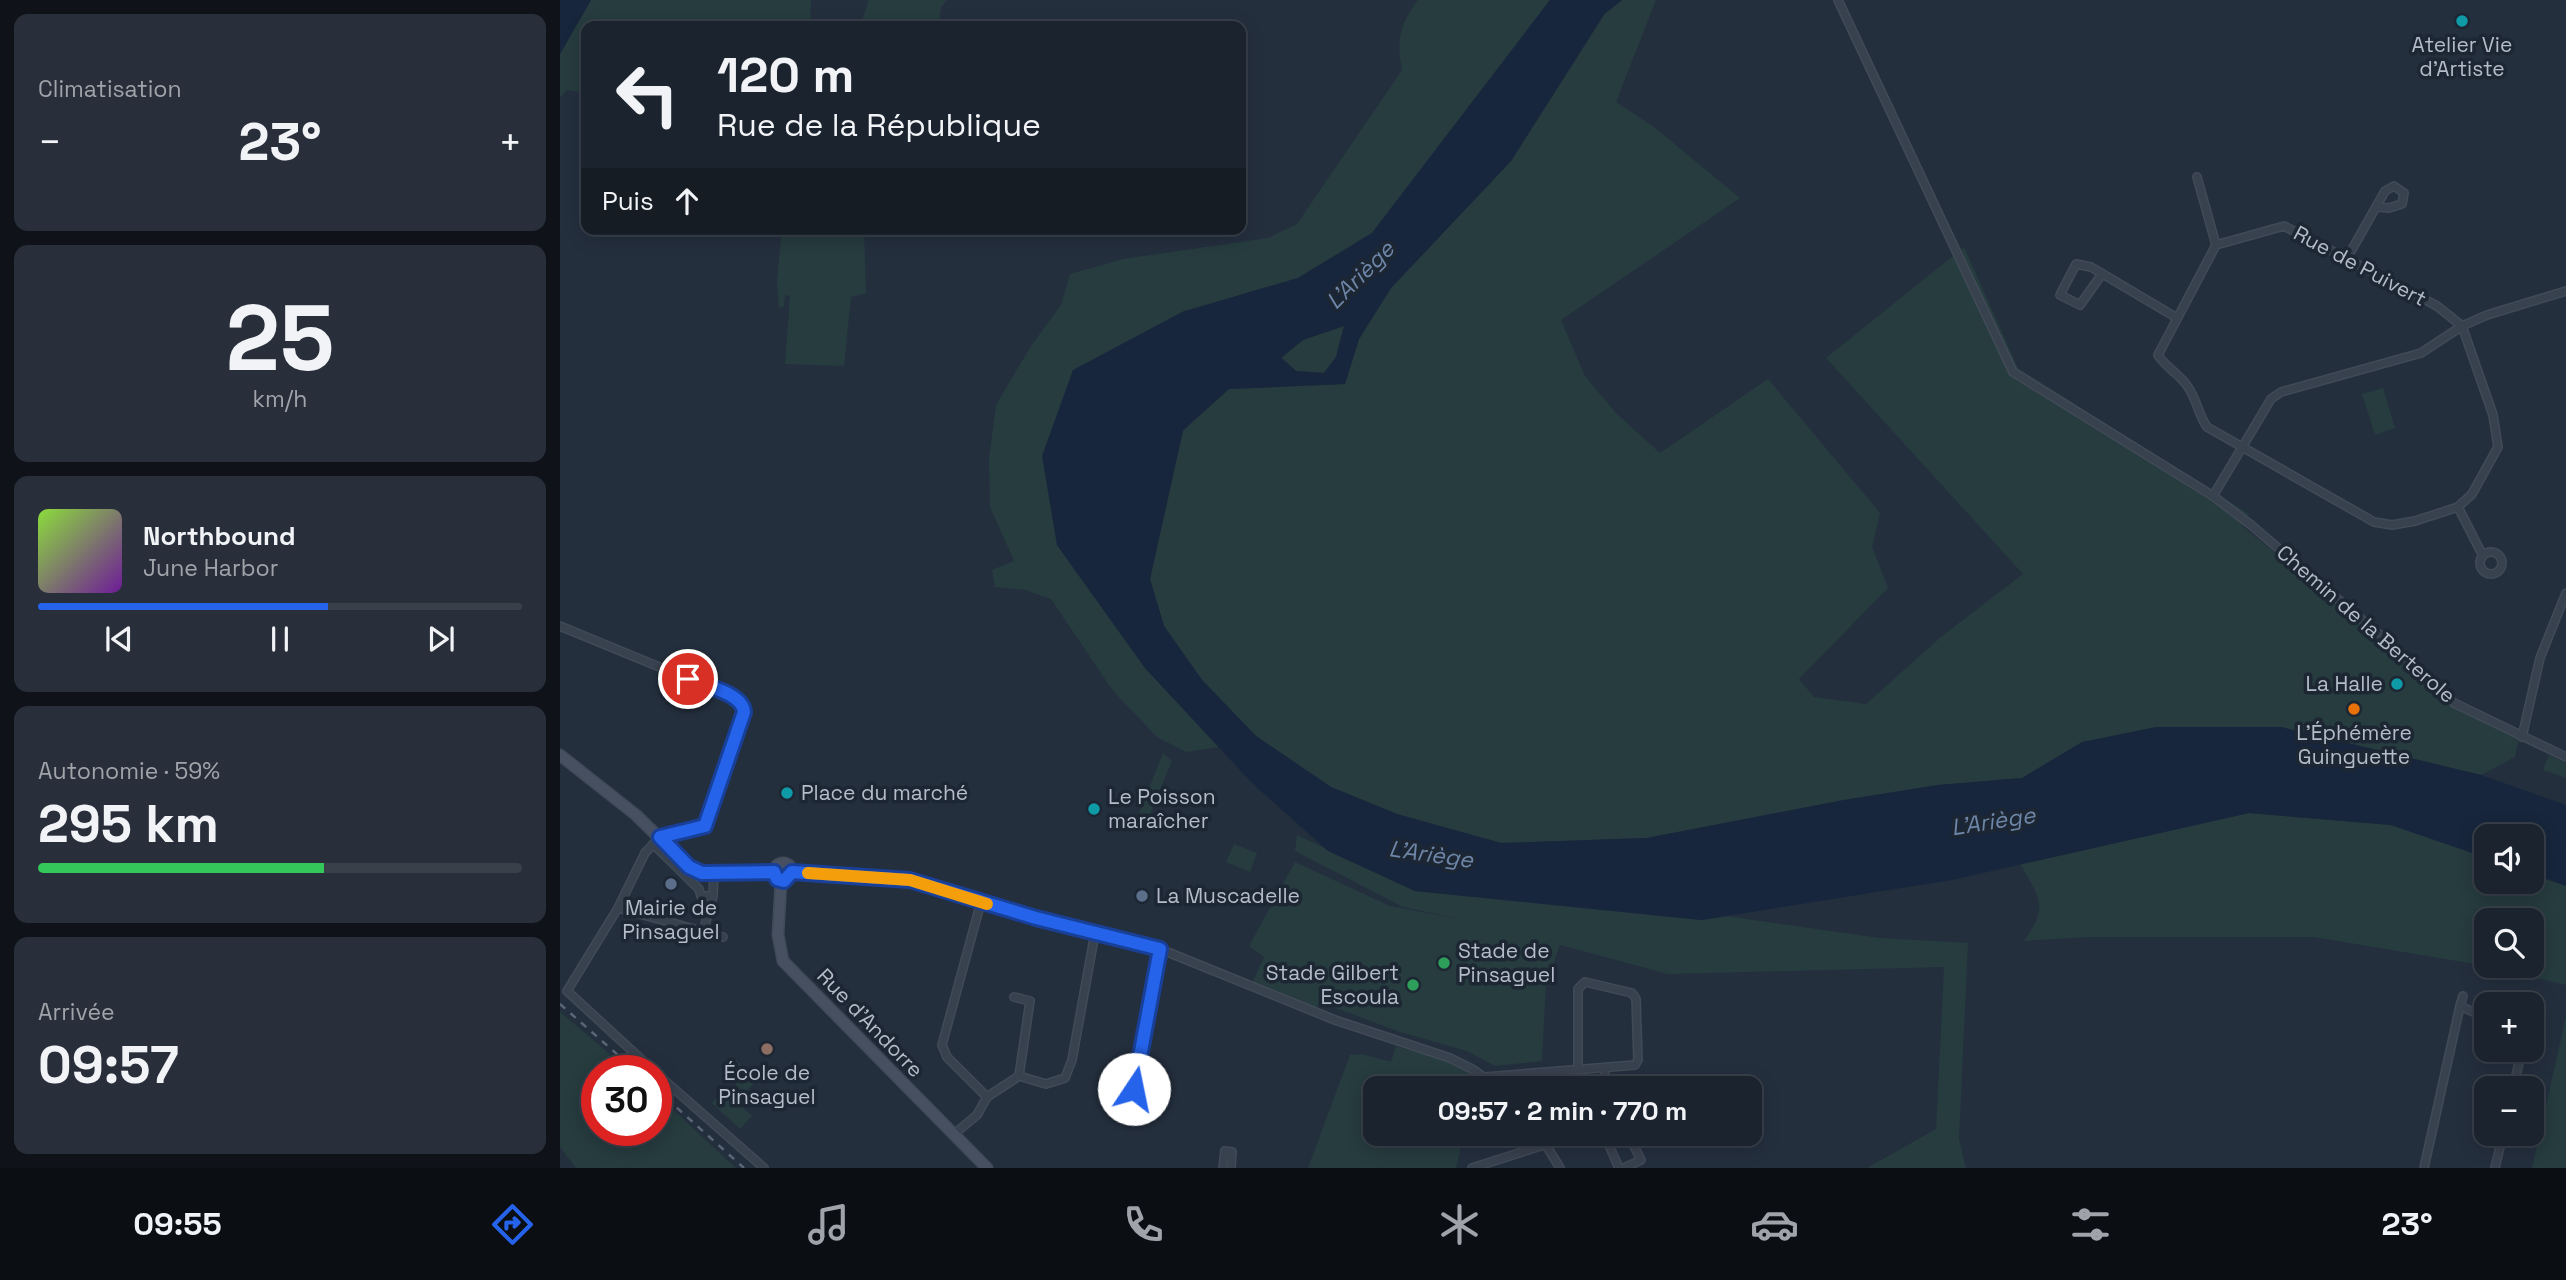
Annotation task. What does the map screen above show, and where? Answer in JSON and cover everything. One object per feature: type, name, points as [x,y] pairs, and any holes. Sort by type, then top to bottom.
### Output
[{"type":"main road","points":[[560,755],[586,773],[656,841],[689,867],[714,873],[789,879],[792,872],[789,866],[782,863],[778,877]]},
{"type":"main road","name":"Rue d'Andorre","points":[[778,877],[778,935],[783,961],[987,1168]]},
{"type":"street","name":"Chemin de la Berterole","points":[[1838,0],[2013,372],[2213,496],[2394,647],[2454,703],[2566,757]]},
{"type":"street","points":[[2197,177],[2216,245],[2158,355],[2163,364],[2187,384],[2198,414],[2207,427],[2374,522],[2392,525],[2458,508],[2472,494],[2498,447],[2493,415],[2462,326]]},
{"type":"street","points":[[2346,260],[2377,207]]},
{"type":"street","name":"Rue de Puivert","points":[[2216,245],[2284,226],[2437,306],[2462,326]]},
{"type":"street","points":[[2102,274],[2080,305],[2060,295],[2076,264],[2091,267],[2176,318]]},
{"type":"street","points":[[2213,496],[2271,399],[2281,392],[2421,353],[2462,326],[2487,315],[2566,291]]},
{"type":"street","points":[[2458,508],[2483,556]]},
{"type":"street","points":[[2522,737],[2540,657],[2566,593]]},
{"type":"street","points":[[560,626],[737,699],[744,706],[705,826],[656,841],[643,855],[618,908],[567,991],[637,1055]]},
{"type":"street","points":[[656,841],[699,890],[701,896],[713,896]]},
{"type":"street","points":[[792,872],[910,880],[981,902],[1160,949],[1335,1020],[1450,1058],[1483,1076]]},
{"type":"street","points":[[704,932],[713,896],[714,873]]},
{"type":"street","points":[[981,902],[942,1045],[947,1057],[987,1097]]},
{"type":"street","points":[[618,908],[723,937]]},
{"type":"street","points":[[1019,1076],[1046,1084],[1065,1078],[1072,1060],[1095,933]]},
{"type":"street","points":[[1134,1089],[1160,949]]},
{"type":"street","points":[[1495,1076],[1630,1068],[1638,1060],[1636,999],[1632,993],[1585,982],[1578,989],[1578,1069]]},
{"type":"street","points":[[2424,1168],[2463,996]]},
{"type":"street","points":[[953,1135],[976,1115],[987,1097],[1019,1076],[1030,1001],[1014,997]]},
{"type":"street","points":[[2460,1006],[2474,1012]]},
{"type":"street","points":[[1605,1069],[1605,1076]]},
{"type":"street","points":[[672,1087],[764,1168]]},
{"type":"street","points":[[1472,1168],[1541,1146]]},
{"type":"street","points":[[1548,1146],[1560,1168]]},
{"type":"street","points":[[1608,1146],[1619,1168]]},
{"type":"street","points":[[1625,1168],[1641,1160],[1634,1146]]},
{"type":"street","points":[[2495,1168],[2500,1146]]},
{"type":"street","points":[[1223,1168],[1225,1151],[1232,1152],[1231,1168]]},
{"type":"green space","points":[[591,0],[811,0],[810,21],[581,21],[581,92],[567,90],[560,97],[560,54]]},
{"type":"green space","points":[[869,0],[947,0],[941,7],[940,21],[862,21]]},
{"type":"green space","points":[[1418,0],[1550,0],[1372,233],[1298,278],[1182,312],[1057,545],[1145,668],[1219,747],[1186,752],[1157,737],[1113,691],[1051,599],[1025,590],[995,587],[992,570],[1014,561],[990,507],[989,459],[996,405],[1031,346],[1061,305],[1070,274],[1123,259],[1268,238],[1297,224],[1402,70],[1399,50],[1401,33]]},
{"type":"green space","points":[[1622,0],[1656,0],[1616,102],[1654,127],[1740,198],[1561,320],[1585,376],[1616,413],[1660,453],[1768,379],[1880,513],[1872,547],[1888,588],[1799,679],[1814,697],[1866,704],[1942,636],[2023,574],[1826,358],[1964,247],[2018,368],[2249,514],[2242,526],[2395,651],[2454,707],[2519,739],[2515,757],[2481,775],[2281,727],[2083,742],[2022,778],[1938,785],[1844,800],[1647,838],[1501,843],[1397,814],[1331,787],[1256,736],[1202,680],[1164,626],[1150,579],[1183,431],[1229,389],[1345,384],[1359,339],[1391,288],[1511,161],[1605,14]]},
{"type":"green space","points":[[781,235],[864,235],[866,293],[851,297],[844,366],[785,364],[790,296],[785,295],[784,306],[779,308],[777,280]]},
{"type":"green space","points":[[1344,326],[1336,357],[1324,373],[1296,371],[1281,357],[1303,340]]},
{"type":"green space","points":[[2383,388],[2395,428],[2375,435],[2362,394]]},
{"type":"green space","points":[[1163,753],[1172,761],[1143,830],[1134,826]]},
{"type":"green space","points":[[2549,755],[2566,763],[2566,778],[2543,770]]},
{"type":"green space","points":[[2249,813],[2391,825],[2474,854],[2474,894],[2544,894],[2544,878],[2566,886],[2566,985],[2537,978],[2544,978],[2544,908],[2474,908],[2474,964],[2314,937],[2087,937],[2024,941],[2037,919],[2039,902],[2033,885],[2020,864]]},
{"type":"green space","points":[[1297,835],[1415,891],[1702,920],[1725,916],[1880,938],[1968,943],[1959,1139],[1966,1168],[1867,1168],[1936,1129],[1944,967],[1668,974],[1560,945],[1546,985],[1542,1061],[1495,1066],[1467,1051],[1400,1032],[1320,1002],[1317,1008],[1252,983],[1264,957],[1249,946],[1295,862],[1390,906],[1465,920],[1403,907],[1295,851]]},
{"type":"green space","points":[[1234,844],[1257,853],[1250,872],[1226,862]]},
{"type":"green space","points":[[560,1012],[611,1055],[581,1055],[581,1146],[672,1146],[672,1109],[736,1168],[576,1168],[560,1147]]},
{"type":"green space","points":[[2566,1016],[2566,1168],[2532,1168],[2537,1146],[2544,1146],[2544,1114]]},
{"type":"green space","points":[[1396,1046],[1445,1060],[1478,1076],[1363,1076],[1363,1146],[1461,1146],[1456,1168],[1308,1168],[1350,1055],[1362,1054],[1391,1062]]},
{"type":"green space","points":[[733,1057],[757,1081],[744,1093],[721,1069]]},
{"type":"green space","points":[[724,1090],[752,1116],[740,1129],[712,1103]]},
{"type":"water","points":[[560,0],[591,0],[560,54]]},
{"type":"water","name":"L'Ariège","points":[[1550,0],[1622,0],[1604,14],[1511,161],[1391,288],[1359,339],[1345,384],[1229,389],[1183,430],[1150,579],[1164,626],[1202,680],[1256,736],[1331,787],[1397,814],[1501,843],[1647,838],[1844,800],[1938,785],[2022,778],[2082,742],[2156,727],[2281,727],[2481,775],[2566,805],[2566,886],[2544,878],[2544,824],[2474,824],[2474,854],[2391,825],[2249,813],[1952,880],[1702,920],[1415,891],[1328,851],[1252,783],[1145,668],[1057,545],[1042,456],[1073,370],[1182,312],[1298,278],[1372,233]],"holes":[[[1344,326],[1336,357],[1324,373],[1296,371],[1281,358],[1303,340]]]},
{"type":"railway","points":[[560,1004],[618,1055]]},
{"type":"railway","points":[[672,1103],[744,1168]]},
{"type":"slow traffic","points":[[808,873],[910,880],[987,904]]},
{"type":"place","name":"Atelier Vie d'Artiste","points":[[2462,21]]},
{"type":"place","name":"La Halle","points":[[2397,684]]},
{"type":"place","name":"L'Éphémère Guinguette","points":[[2354,709]]},
{"type":"place","name":"Place du marché","points":[[787,793]]},
{"type":"place","name":"Le Poisson maraîcher","points":[[1094,809]]},
{"type":"place","name":"Mairie de Pinsaguel","points":[[671,884]]},
{"type":"place","name":"La Muscadelle","points":[[1142,896]]},
{"type":"place","name":"Stade de Pinsaguel","points":[[1444,963]]},
{"type":"place","name":"Stade Gilbert Escoula","points":[[1413,985]]},
{"type":"place","name":"École de Pinsaguel","points":[[767,1049]]},
{"type":"route","points":[[688,679],[737,699],[744,706],[705,826],[660,837],[689,867],[702,873],[774,872],[777,879],[784,881],[792,872],[910,880],[1036,918],[1160,949],[1134,1089]]}]
